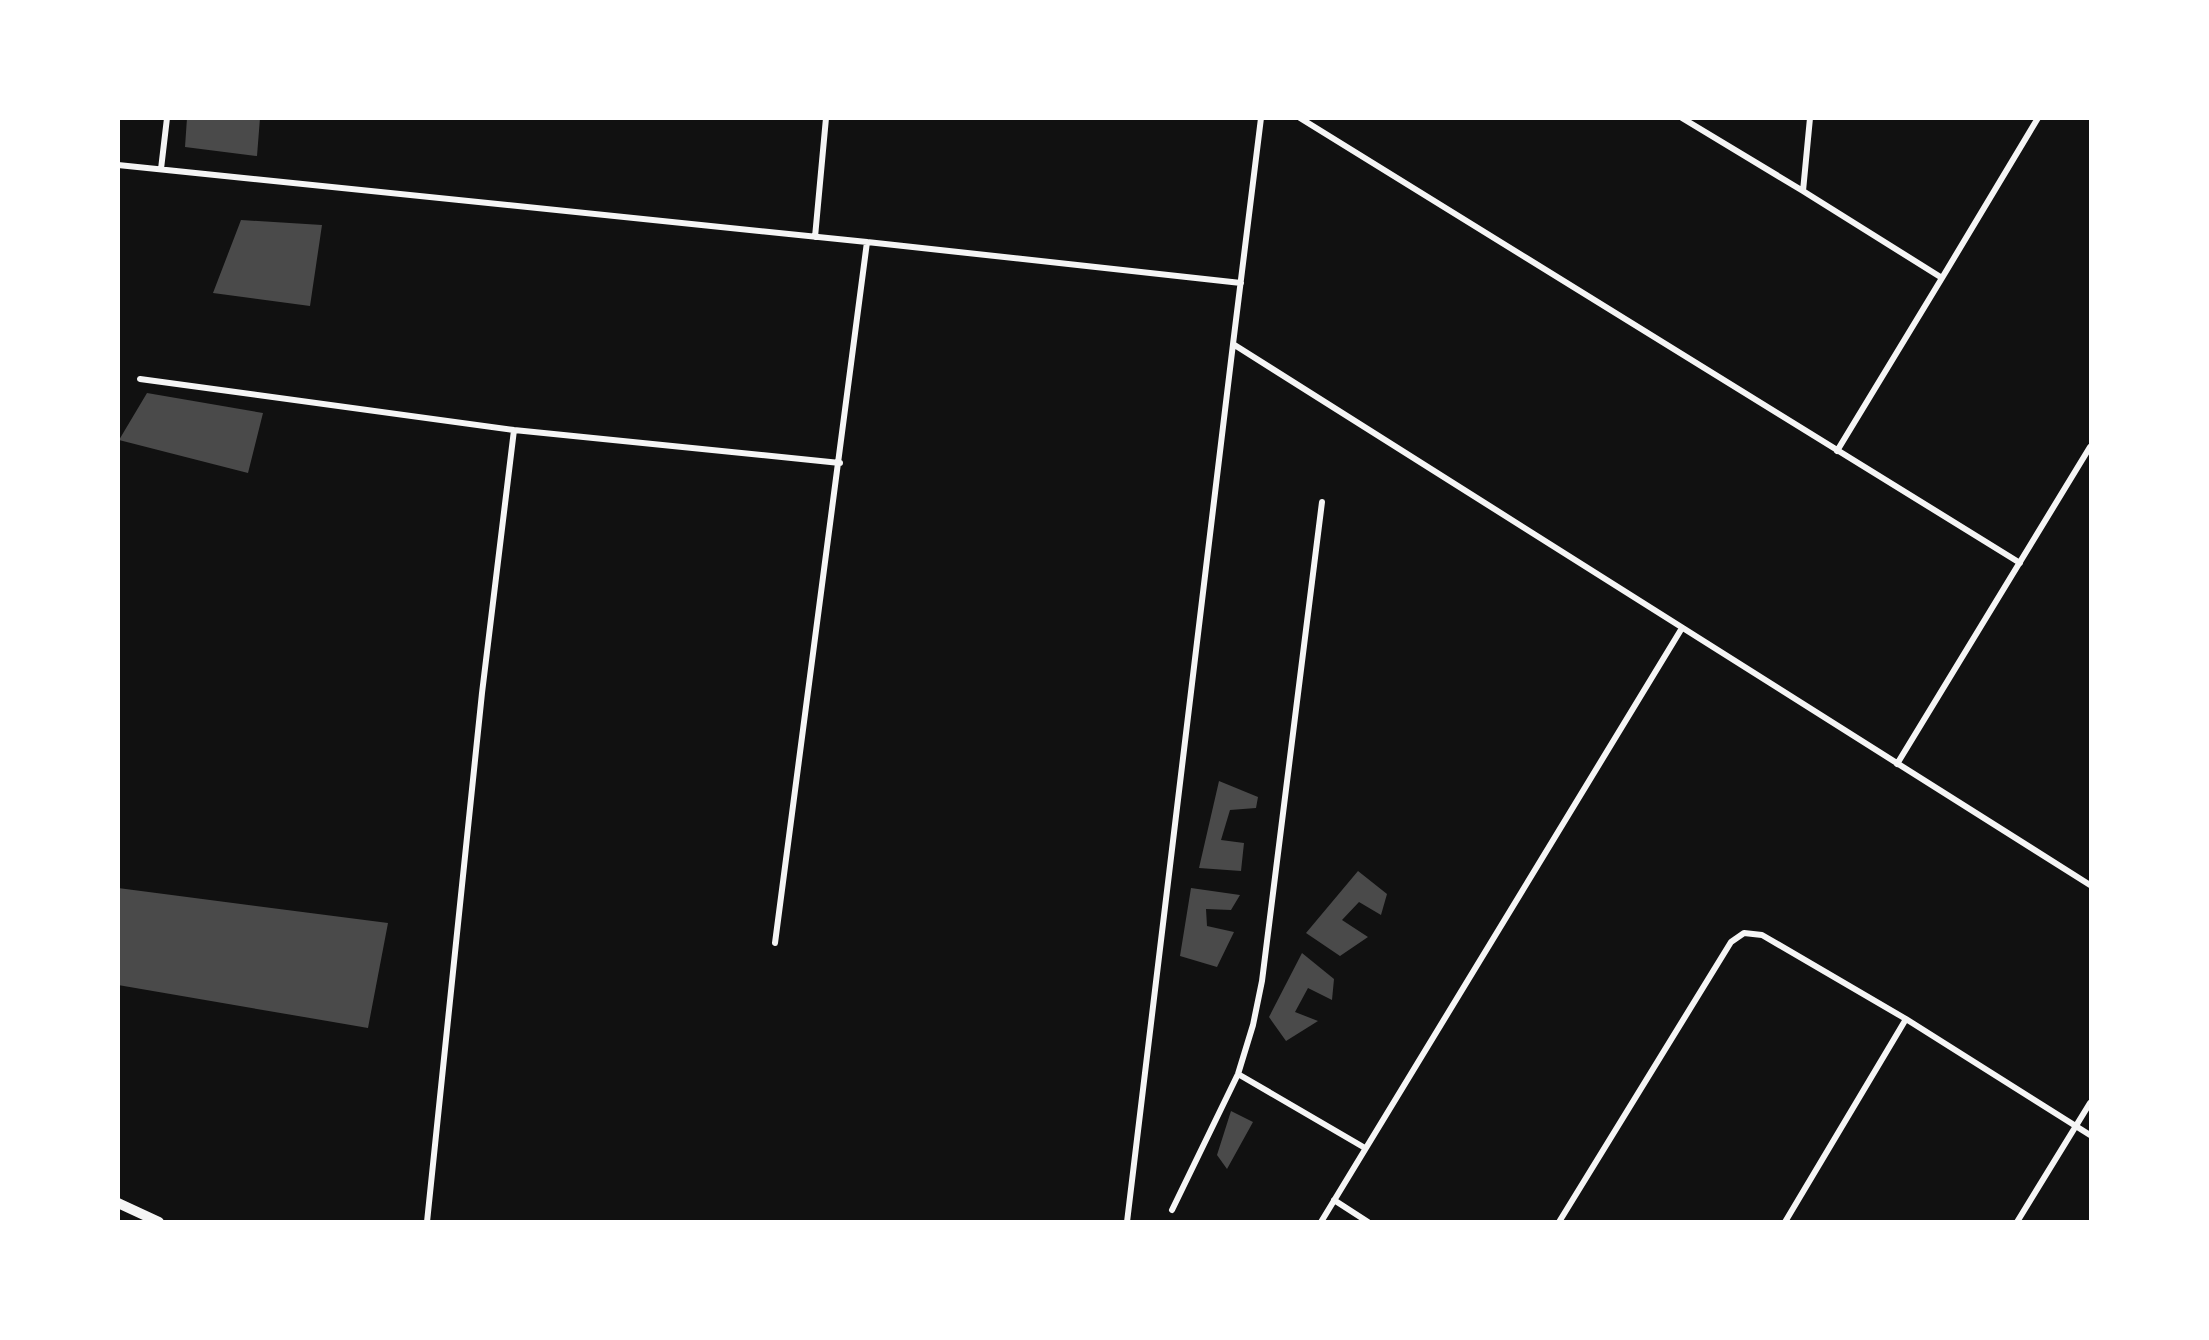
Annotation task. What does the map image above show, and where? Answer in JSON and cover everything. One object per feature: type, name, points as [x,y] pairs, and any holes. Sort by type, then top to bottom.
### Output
[{"type":"street","points":[[161,169],[167,118]]},
{"type":"street","points":[[815,237],[826,118]]},
{"type":"street","points":[[1127,1221],[1261,118]]},
{"type":"street","points":[[1300,118],[2020,563]]},
{"type":"street","points":[[1682,118],[1942,278]]},
{"type":"street","points":[[1803,191],[1810,118]]},
{"type":"street","points":[[1837,451],[2038,118]]},
{"type":"street","points":[[118,165],[1241,283]]},
{"type":"street","points":[[775,943],[840,463],[867,242]]},
{"type":"street","points":[[1233,344],[2091,885]]},
{"type":"street","points":[[140,379],[514,430],[840,463]]},
{"type":"street","points":[[428,1221],[482,693],[514,430]]},
{"type":"street","points":[[1897,764],[2091,447]]},
{"type":"street","points":[[1172,1210],[1238,1074],[1253,1025],[1262,981],[1322,502]]},
{"type":"street","points":[[1321,1221],[1682,628]]},
{"type":"street","points":[[1559,1221],[1731,942],[1744,933],[1762,935],[1906,1019],[2091,1135]]},
{"type":"street","points":[[1785,1221],[1906,1019]]},
{"type":"street","points":[[1238,1074],[1365,1148]]},
{"type":"street","points":[[2017,1221],[2091,1103]]},
{"type":"street","points":[[1334,1200],[1368,1221]]},
{"type":"street","points":[[118,1203],[159,1221]]},
{"type":"building","points":[[187,118],[260,118],[257,156],[185,147]]},
{"type":"building","points":[[241,220],[322,225],[310,306],[213,293]]},
{"type":"building","points":[[147,393],[263,413],[248,473],[119,440]]},
{"type":"building","points":[[1219,781],[1258,797],[1256,808],[1230,810],[1221,840],[1244,843],[1241,871],[1199,868]]},
{"type":"building","points":[[1358,871],[1387,894],[1381,915],[1359,902],[1342,920],[1368,937],[1340,956],[1306,933]]},
{"type":"building","points":[[118,888],[388,923],[368,1028],[118,985]]},
{"type":"building","points":[[1191,888],[1240,895],[1231,910],[1206,909],[1207,926],[1234,932],[1217,967],[1180,956]]},
{"type":"building","points":[[1302,953],[1334,979],[1332,1000],[1308,988],[1295,1012],[1318,1021],[1286,1041],[1269,1017]]},
{"type":"building","points":[[1231,1111],[1253,1122],[1227,1169],[1217,1155]]}]
